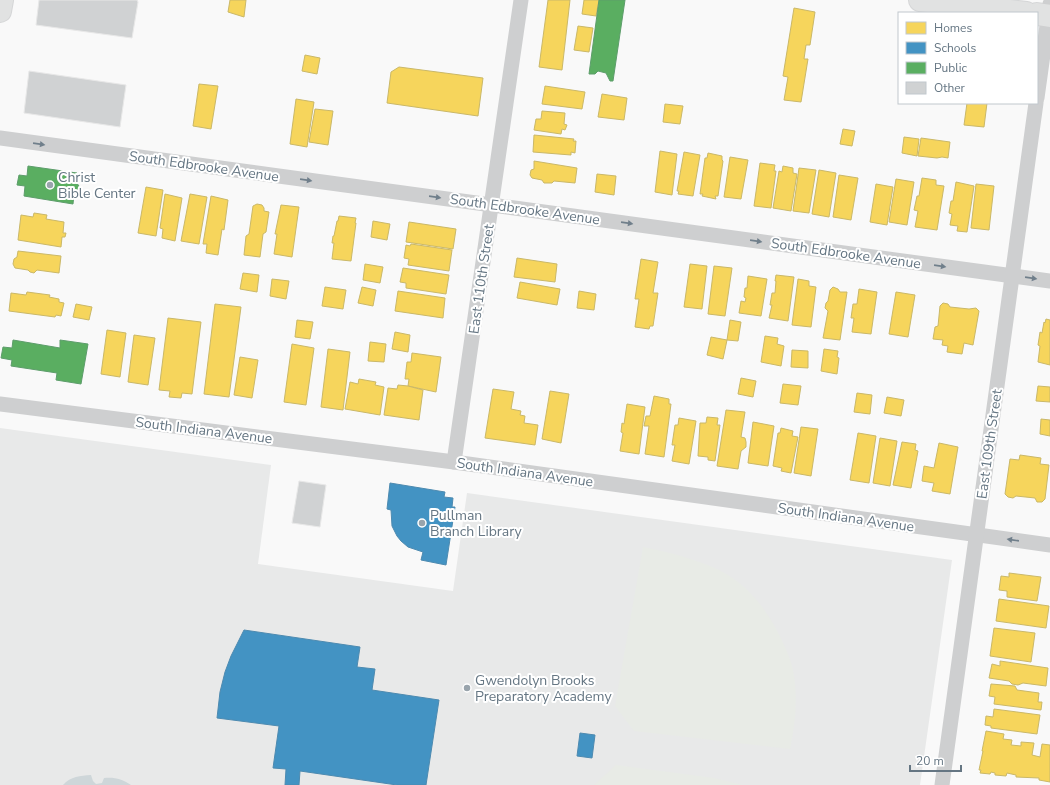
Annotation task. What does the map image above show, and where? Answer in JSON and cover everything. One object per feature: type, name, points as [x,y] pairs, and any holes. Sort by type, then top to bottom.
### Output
[{"type":"main road","points":[[0,11],[2,0]]},
{"type":"main road","points":[[920,0],[1018,12]]},
{"type":"street","name":"East 110th Street","points":[[454,462],[521,0]]},
{"type":"street","points":[[1038,88],[1046,12]]},
{"type":"street","name":"East 109th Street","points":[[942,785],[1036,104]]},
{"type":"street","name":"South Edbrooke Avenue","points":[[0,138],[1050,281]]},
{"type":"street","name":"South Indiana Avenue","points":[[0,404],[454,462],[1050,545]]},
{"type":"shaded area","name":"Gwendolyn Brooks Preparatory Academy","points":[[0,428],[271,465],[258,564],[453,591],[467,493],[952,560],[920,785],[0,785]]},
{"type":"shaded area","points":[[643,547],[682,556],[719,570],[741,584],[759,602],[779,635],[791,662],[795,685],[796,704],[795,722],[790,749],[634,731],[615,706]]},
{"type":"shaded area","points":[[616,765],[714,778],[743,785],[594,785]]},
{"type":"shaded area","points":[[91,775],[96,784],[102,783],[104,778],[115,778],[131,785],[63,785],[72,778]]},
{"type":"building: Homes","points":[[230,0],[246,0],[244,17],[228,12]]},
{"type":"building: Homes","points":[[548,0],[570,0],[562,70],[539,67]]},
{"type":"building: Homes","points":[[584,0],[599,0],[596,16],[582,14]]},
{"type":"building: Homes","points":[[794,8],[815,12],[810,45],[806,45],[804,59],[808,59],[801,102],[784,100],[788,77],[783,76]]},
{"type":"building: Homes","points":[[578,26],[593,28],[589,52],[574,50]]},
{"type":"building: Homes","points":[[305,55],[320,58],[317,74],[302,71]]},
{"type":"building: Homes","points":[[399,67],[483,78],[478,116],[387,103],[391,72]]},
{"type":"building: Homes","points":[[199,84],[218,86],[211,129],[193,126]]},
{"type":"building: Homes","points":[[545,86],[585,92],[582,109],[542,104]]},
{"type":"building: Homes","points":[[602,94],[627,98],[624,120],[598,117]]},
{"type":"building: Homes","points":[[296,99],[314,102],[307,147],[290,144]]},
{"type":"building: Homes","points":[[665,104],[683,106],[680,124],[663,122]]},
{"type":"building: Homes","points":[[967,104],[987,104],[984,127],[964,125]]},
{"type":"building: Homes","points":[[315,109],[333,111],[328,145],[309,142]]},
{"type":"building: Homes","points":[[542,111],[565,113],[564,124],[567,125],[565,130],[562,129],[561,134],[534,130],[536,119],[541,119]]},
{"type":"building: Homes","points":[[843,129],[855,131],[852,146],[840,144]]},
{"type":"building: Homes","points":[[534,135],[574,139],[573,141],[576,141],[575,153],[571,152],[571,155],[533,152]]},
{"type":"building: Homes","points":[[904,137],[919,139],[917,156],[902,153]]},
{"type":"building: Homes","points":[[921,138],[950,142],[948,158],[918,156]]},
{"type":"building: Homes","points":[[660,151],[677,154],[672,195],[655,192]]},
{"type":"building: Homes","points":[[684,152],[700,155],[693,196],[678,194],[679,191],[677,191]]},
{"type":"building: Homes","points":[[708,153],[722,156],[723,161],[718,196],[715,196],[716,199],[702,196],[703,194],[700,194],[705,158],[707,158]]},
{"type":"building: Homes","points":[[730,157],[748,160],[741,199],[724,197]]},
{"type":"building: Homes","points":[[534,161],[577,168],[575,183],[554,181],[552,183],[544,183],[542,180],[532,178],[530,175],[531,170],[534,169]]},
{"type":"building: Homes","points":[[760,163],[775,165],[774,171],[776,171],[771,208],[754,206]]},
{"type":"building: Homes","points":[[783,166],[793,168],[793,173],[797,174],[791,211],[773,208],[779,171],[782,172]]},
{"type":"building: Homes","points":[[799,168],[816,170],[809,213],[793,211]]},
{"type":"building: Homes","points":[[819,170],[836,173],[829,217],[812,214]]},
{"type":"building: Homes","points":[[597,174],[616,176],[614,195],[595,192]]},
{"type":"building: Homes","points":[[839,175],[858,178],[851,220],[833,217]]},
{"type":"building: Homes","points":[[922,178],[936,180],[936,185],[944,186],[937,230],[915,227],[918,211],[914,210],[917,196],[919,196]]},
{"type":"building: Homes","points":[[896,179],[914,182],[907,225],[889,222]]},
{"type":"building: Homes","points":[[956,182],[974,186],[967,232],[957,231],[958,226],[950,225],[952,214],[949,213],[951,201],[953,201]]},
{"type":"building: Homes","points":[[876,184],[893,187],[887,225],[870,222]]},
{"type":"building: Homes","points":[[976,184],[994,186],[989,230],[971,228]]},
{"type":"building: Homes","points":[[146,187],[163,190],[156,236],[138,233]]},
{"type":"building: Homes","points":[[165,194],[182,198],[175,241],[162,238],[163,229],[160,228]]},
{"type":"building: Homes","points":[[190,194],[207,197],[199,244],[181,241]]},
{"type":"building: Homes","points":[[211,196],[228,200],[224,230],[222,229],[218,255],[206,253],[207,244],[203,244]]},
{"type":"building: Homes","points":[[257,204],[262,205],[264,211],[269,212],[266,232],[263,234],[260,257],[244,255],[246,236],[249,234],[253,206]]},
{"type":"building: Homes","points":[[281,205],[299,207],[292,257],[274,254],[277,234],[275,234]]},
{"type":"building: Homes","points":[[34,213],[47,215],[46,219],[64,222],[63,233],[66,233],[65,237],[62,237],[61,247],[18,240],[21,215],[33,217]]},
{"type":"building: Homes","points":[[339,216],[356,218],[351,261],[332,259],[334,243],[332,243],[333,236]]},
{"type":"building: Homes","points":[[373,221],[390,224],[387,240],[371,237]]},
{"type":"building: Homes","points":[[409,222],[456,229],[453,249],[406,242]]},
{"type":"building: Homes","points":[[411,244],[452,250],[449,271],[408,265],[409,259],[404,258],[406,245],[410,246]]},
{"type":"building: Homes","points":[[18,251],[61,256],[59,273],[37,270],[34,273],[28,270],[15,268],[13,264],[14,259],[17,257]]},
{"type":"building: Homes","points":[[517,258],[557,264],[555,282],[514,277]]},
{"type":"building: Homes","points":[[641,259],[658,262],[653,293],[658,293],[653,326],[650,326],[649,329],[635,327],[639,299],[635,299]]},
{"type":"building: Homes","points":[[365,264],[383,267],[380,283],[363,280]]},
{"type":"building: Homes","points":[[690,264],[707,266],[702,309],[684,307]]},
{"type":"building: Homes","points":[[714,266],[732,268],[725,316],[708,314]]},
{"type":"building: Homes","points":[[403,268],[449,275],[446,294],[406,288],[406,283],[400,282]]},
{"type":"building: Homes","points":[[243,273],[259,275],[257,292],[240,289]]},
{"type":"building: Homes","points":[[776,275],[794,277],[788,321],[769,318],[772,305],[770,305],[772,293],[775,293]]},
{"type":"building: Homes","points":[[748,276],[767,279],[761,316],[739,313],[741,301],[745,302],[746,298],[744,297],[745,288],[747,288]]},
{"type":"building: Homes","points":[[272,279],[289,281],[286,299],[270,296]]},
{"type":"building: Homes","points":[[798,279],[809,281],[809,286],[816,287],[811,327],[792,325]]},
{"type":"building: Homes","points":[[520,282],[560,289],[557,305],[517,298]]},
{"type":"building: Homes","points":[[325,287],[346,290],[343,309],[322,306]]},
{"type":"building: Homes","points":[[362,287],[376,290],[373,306],[358,303]]},
{"type":"building: Homes","points":[[833,287],[838,289],[840,292],[847,292],[840,340],[823,338],[828,311],[825,308],[830,290]]},
{"type":"building: Homes","points":[[859,289],[877,292],[871,334],[852,332],[854,318],[851,318],[853,304],[857,304]]},
{"type":"building: Homes","points":[[398,291],[445,298],[443,318],[395,311]]},
{"type":"building: Homes","points":[[579,291],[596,294],[594,310],[577,308]]},
{"type":"building: Homes","points":[[27,292],[50,295],[49,297],[59,299],[59,302],[64,303],[61,316],[56,315],[55,317],[9,311],[11,293],[26,295]]},
{"type":"building: Homes","points":[[896,292],[915,295],[908,337],[889,334]]},
{"type":"building: Homes","points":[[943,303],[948,304],[950,307],[969,309],[976,308],[979,311],[973,345],[964,343],[962,354],[947,352],[948,346],[942,345],[943,340],[933,339],[935,327],[938,326],[940,306]]},
{"type":"building: Homes","points":[[76,304],[92,307],[89,320],[73,317]]},
{"type":"building: Homes","points":[[215,304],[241,307],[229,397],[204,394]]},
{"type":"building: Homes","points":[[168,318],[201,322],[192,394],[182,393],[181,398],[169,397],[170,391],[159,390]]},
{"type":"building: Homes","points":[[1046,319],[1050,320],[1050,365],[1038,362],[1040,332],[1042,333]]},
{"type":"building: Homes","points":[[297,320],[313,322],[310,339],[295,337]]},
{"type":"building: Homes","points":[[730,320],[741,322],[738,341],[727,340]]},
{"type":"building: Homes","points":[[107,330],[126,333],[120,377],[101,374]]},
{"type":"building: Homes","points":[[395,332],[410,335],[408,352],[392,349]]},
{"type":"building: Homes","points":[[134,335],[155,338],[148,385],[128,382]]},
{"type":"building: Homes","points":[[765,336],[778,338],[777,344],[784,346],[781,366],[761,362]]},
{"type":"building: Homes","points":[[711,337],[727,340],[723,359],[707,355]]},
{"type":"building: Homes","points":[[370,342],[386,344],[384,362],[368,361]]},
{"type":"building: Homes","points":[[292,344],[314,348],[306,405],[284,402]]},
{"type":"building: Homes","points":[[328,349],[350,352],[343,410],[321,407]]},
{"type":"building: Homes","points":[[824,349],[838,351],[837,357],[839,358],[837,374],[821,371]]},
{"type":"building: Homes","points":[[792,350],[808,351],[808,368],[791,367]]},
{"type":"building: Homes","points":[[412,353],[441,357],[436,392],[408,386],[409,379],[405,379],[407,362],[411,362]]},
{"type":"building: Homes","points":[[240,357],[258,360],[252,398],[234,395]]},
{"type":"building: Homes","points":[[741,378],[756,381],[753,397],[738,394]]},
{"type":"building: Homes","points":[[359,379],[376,382],[375,385],[384,387],[380,415],[345,409],[350,382],[358,384]]},
{"type":"building: Homes","points":[[783,384],[801,386],[798,405],[780,403]]},
{"type":"building: Homes","points":[[398,385],[423,390],[419,420],[384,415],[388,388],[397,389]]},
{"type":"building: Homes","points":[[1038,386],[1050,387],[1050,402],[1036,401]]},
{"type":"building: Homes","points":[[493,389],[514,392],[511,409],[521,411],[520,415],[525,416],[524,423],[538,425],[535,445],[485,438]]},
{"type":"building: Homes","points":[[550,391],[569,394],[561,443],[542,439]]},
{"type":"building: Homes","points":[[857,393],[872,395],[870,414],[854,412]]},
{"type":"building: Homes","points":[[654,396],[669,399],[669,404],[671,404],[664,457],[645,454],[649,426],[644,426],[646,416],[650,416]]},
{"type":"building: Homes","points":[[887,397],[904,400],[901,416],[884,413]]},
{"type":"building: Homes","points":[[627,404],[645,407],[639,454],[620,451],[623,433],[621,432],[622,423],[624,424]]},
{"type":"building: Homes","points":[[726,410],[745,412],[741,437],[745,438],[746,447],[741,451],[738,469],[717,466]]},
{"type":"building: Homes","points":[[707,417],[718,418],[717,425],[720,425],[715,461],[708,460],[708,457],[698,456],[700,423],[706,423]]},
{"type":"building: Homes","points":[[679,418],[696,421],[689,464],[672,461],[675,445],[672,445],[675,425],[678,425]]},
{"type":"building: Homes","points":[[1041,419],[1050,420],[1050,436],[1040,434]]},
{"type":"building: Homes","points":[[753,422],[774,426],[768,466],[748,463]]},
{"type":"building: Homes","points":[[801,427],[818,429],[811,476],[794,473]]},
{"type":"building: Homes","points":[[781,428],[793,431],[792,436],[798,437],[791,473],[781,471],[782,468],[773,466],[778,433],[780,433]]},
{"type":"building: Homes","points":[[858,433],[876,436],[869,483],[850,480]]},
{"type":"building: Homes","points":[[880,438],[897,441],[890,486],[873,483]]},
{"type":"building: Homes","points":[[902,442],[916,444],[915,450],[918,451],[911,488],[893,485]]},
{"type":"building: Homes","points":[[939,443],[958,447],[950,494],[932,491],[934,483],[922,481],[924,466],[934,468]]},
{"type":"building: Homes","points":[[1020,455],[1041,458],[1040,464],[1049,465],[1045,499],[1042,502],[1037,502],[1035,498],[1016,496],[1013,498],[1008,497],[1005,494],[1010,459],[1019,460]]},
{"type":"building: Homes","points":[[1009,573],[1041,577],[1037,601],[1007,597],[1007,591],[999,590],[1001,576],[1009,577]]},
{"type":"building: Homes","points":[[999,599],[1049,606],[1046,628],[996,621]]},
{"type":"building: Homes","points":[[994,628],[1035,633],[1031,662],[990,656]]},
{"type":"building: Homes","points":[[1000,661],[1048,668],[1046,686],[1023,683],[1018,685],[1012,684],[1009,681],[989,678],[992,664],[1000,666]]},
{"type":"building: Homes","points":[[991,684],[1015,686],[1017,690],[1039,693],[1038,702],[1042,702],[1041,710],[994,704],[995,697],[989,696]]},
{"type":"building: Homes","points":[[994,709],[1040,715],[1037,734],[991,728],[991,726],[985,725],[986,716],[993,717]]},
{"type":"building: Homes","points":[[986,731],[1004,734],[1003,739],[1012,740],[1011,745],[1021,746],[1021,742],[1034,743],[1032,755],[1040,757],[1042,744],[1050,745],[1050,782],[1039,780],[1039,778],[1016,777],[1016,775],[1007,773],[1006,776],[995,775],[995,773],[991,772],[990,774],[980,773],[981,770],[979,770]]},
{"type":"building: Schools","name":"Pullman Branch Library","points":[[390,483],[445,492],[444,497],[453,498],[452,507],[455,507],[446,565],[421,560],[423,552],[408,547],[397,536],[392,526],[391,510],[387,509]]},
{"type":"building: Schools","points":[[244,630],[360,647],[357,667],[375,669],[372,690],[439,700],[426,785],[397,785],[300,771],[299,785],[285,785],[286,769],[273,768],[279,726],[217,718],[220,692],[225,672]]},
{"type":"building: Schools","points":[[580,733],[595,735],[592,758],[577,756]]},
{"type":"building: Public","points":[[599,0],[625,0],[613,81],[610,81],[606,73],[598,71],[595,74],[589,74]]},
{"type":"building: Public","name":"Christ Bible Center","points":[[28,166],[77,173],[76,182],[79,186],[78,191],[74,194],[73,204],[24,196],[25,186],[17,185],[19,175],[27,176]]},
{"type":"building: Public","points":[[13,340],[60,348],[60,340],[88,344],[81,384],[56,380],[57,373],[11,366],[12,360],[1,358],[3,347],[12,348]]},
{"type":"building: Other","points":[[39,0],[137,0],[138,2],[132,38],[36,25]]},
{"type":"building: Other","points":[[29,71],[126,85],[120,127],[24,113]]},
{"type":"building: Other","points":[[299,481],[326,485],[320,527],[292,523]]},
{"type":"place","name":"Christ Bible Center","points":[[50,185]]},
{"type":"place","name":"Pullman Branch Library","points":[[422,523]]},
{"type":"place","name":"Gwendolyn Brooks Preparatory Academy","points":[[467,688]]}]
